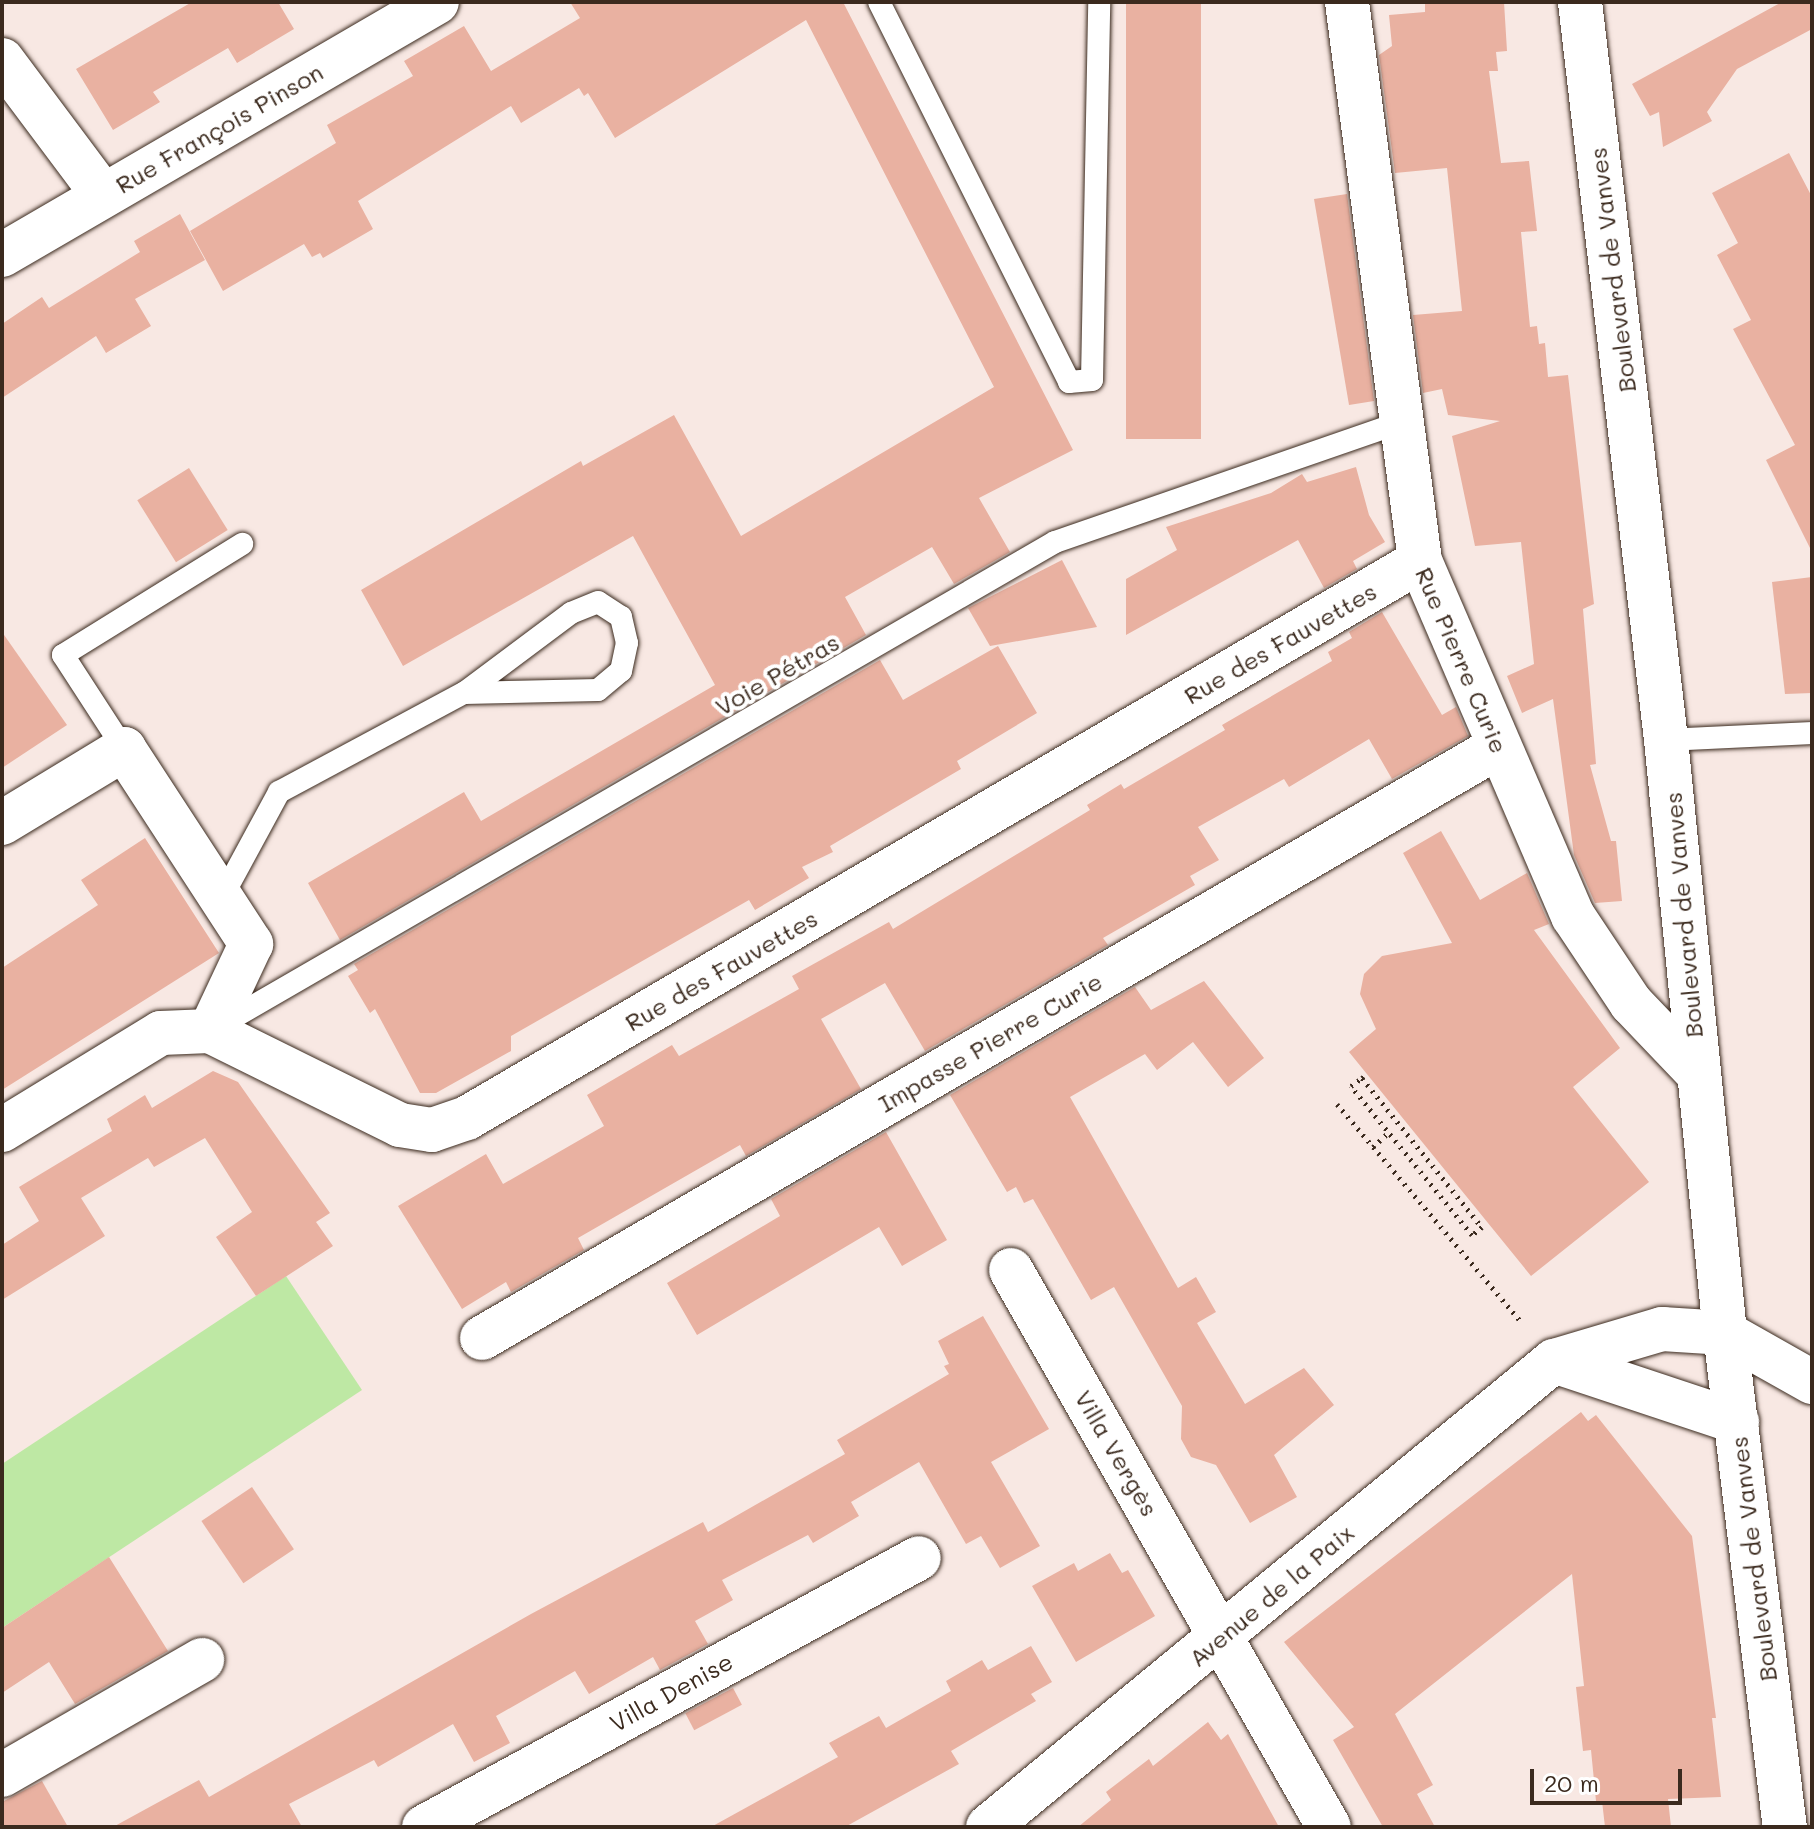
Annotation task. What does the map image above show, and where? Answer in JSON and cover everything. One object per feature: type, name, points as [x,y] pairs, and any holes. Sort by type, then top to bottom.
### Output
[{"type":"street","name":"Rue François Pinson","points":[[2,255],[437,2]]},
{"type":"street","name":"Rue Pierre Curie","points":[[1347,2],[1398,423],[1420,561],[1573,916],[1631,1003],[1697,1072]]},
{"type":"street","name":"Boulevard de Vanves","points":[[1580,2],[1666,740],[1725,1333],[1785,1827]]},
{"type":"street","points":[[2,60],[103,195]]},
{"type":"street","name":"Rue des Fauvettes","points":[[2,1130],[161,1033],[210,1031],[400,1125],[432,1130],[467,1118],[1420,561]]},
{"type":"street","name":"Impasse Pierre Curie","points":[[482,1338],[1498,747]]},
{"type":"street","points":[[2,823],[124,749],[251,944],[210,1031]]},
{"type":"street","name":"Villa Vergès","points":[[1011,1270],[1223,1635],[1329,1827]]},
{"type":"street","name":"Avenue de la Paix","points":[[988,1827],[1554,1361],[1662,1329],[1725,1333]]},
{"type":"street","points":[[1725,1333],[1812,1382]]},
{"type":"street","points":[[1554,1361],[1737,1422]]},
{"type":"street","name":"Villa Denise","points":[[424,1827],[919,1558]]},
{"type":"street","points":[[2,1775],[202,1660]]},
{"type":"lane","points":[[879,2],[1069,382],[1092,380],[1099,2]]},
{"type":"lane","name":"Voie Pétras","points":[[210,1031],[1055,542],[1398,423]]},
{"type":"lane","points":[[124,749],[63,655],[242,544]]},
{"type":"lane","points":[[221,899],[279,792],[464,693],[571,613],[598,602],[621,617],[627,643],[621,671],[598,690],[464,693]]},
{"type":"lane","points":[[1666,740],[1812,733]]},
{"type":"path","points":[[1365,1076],[1482,1227],[1472,1235],[1388,1133],[1351,1086],[1365,1076]]},
{"type":"path","points":[[1337,1104],[1554,1361]]},
{"type":"path","points":[[1373,1147],[1388,1133]]},
{"type":"green space","points":[[286,1276],[362,1390],[2,1628],[2,1464]]},
{"type":"building","points":[[192,2],[278,2],[294,29],[237,63],[228,48],[153,92],[160,102],[113,130],[76,69]]},
{"type":"building","points":[[570,2],[843,2],[1073,450],[979,498],[1010,552],[954,584],[932,547],[845,597],[866,635],[340,940],[308,883],[464,792],[481,821],[715,685],[633,536],[403,666],[361,590],[581,461],[583,466],[674,415],[741,536],[994,387],[806,20],[615,138],[588,93],[584,96],[579,88],[521,123],[511,106],[358,201],[373,229],[323,258],[320,253],[312,257],[304,244],[223,291],[190,231],[336,143],[327,125],[413,76],[404,61],[464,26],[491,71],[580,18]]},
{"type":"building","points":[[1126,2],[1201,2],[1201,439],[1126,439]]},
{"type":"building","points":[[1425,2],[1504,2],[1507,51],[1496,52],[1498,71],[1489,71],[1501,163],[1529,161],[1537,231],[1521,232],[1530,327],[1537,326],[1539,344],[1545,343],[1548,377],[1568,375],[1594,604],[1583,609],[1596,764],[1590,765],[1611,841],[1616,841],[1622,901],[1595,903],[1574,855],[1553,699],[1522,713],[1507,676],[1534,664],[1521,542],[1475,546],[1452,436],[1500,421],[1448,415],[1442,389],[1423,393],[1413,315],[1462,311],[1447,168],[1395,173],[1379,55],[1392,46],[1389,15],[1425,12]]},
{"type":"building","points":[[1782,2],[1812,2],[1812,29],[1737,69],[1707,112],[1712,121],[1663,147],[1659,112],[1650,116],[1632,84]]},
{"type":"building","points":[[1789,153],[1812,197],[1812,552],[1766,460],[1795,445],[1733,329],[1751,320],[1717,255],[1738,243],[1712,193]]},
{"type":"building","points":[[1347,194],[1374,401],[1349,405],[1314,199]]},
{"type":"building","points":[[180,214],[205,260],[135,299],[151,326],[106,353],[96,336],[2,398],[2,324],[42,297],[49,308],[140,252],[134,241]]},
{"type":"building","points":[[1356,467],[1369,515],[1385,542],[1353,561],[1357,569],[1324,588],[1298,540],[1126,635],[1126,579],[1177,550],[1166,527],[1271,493],[1302,474],[1307,482]]},
{"type":"building","points":[[189,468],[228,530],[176,562],[137,500]]},
{"type":"building","points":[[1062,560],[1097,627],[990,646],[968,608]]},
{"type":"building","points":[[1812,577],[1812,693],[1785,694],[1772,582]]},
{"type":"building","points":[[1382,612],[1442,715],[1456,707],[1468,736],[1392,779],[1369,739],[1289,787],[1284,779],[1198,827],[1219,860],[1190,876],[1195,885],[1103,938],[1108,945],[925,1051],[885,983],[821,1019],[861,1089],[746,1156],[740,1145],[578,1238],[584,1250],[511,1292],[506,1282],[462,1309],[398,1206],[486,1154],[503,1184],[604,1126],[587,1095],[672,1045],[679,1056],[799,989],[792,976],[889,922],[893,929],[1090,810],[1087,805],[1121,784],[1124,789],[1225,730],[1222,725],[1332,661],[1328,652],[1352,638],[1349,632]]},
{"type":"building","points":[[2,632],[67,725],[2,768]]},
{"type":"building","points":[[998,646],[1037,713],[957,761],[961,769],[830,846],[833,852],[802,867],[809,878],[755,910],[749,900],[511,1036],[511,1051],[436,1093],[420,1093],[375,1009],[370,1013],[348,976],[358,970],[354,964],[880,660],[903,700]]},
{"type":"building","points":[[1441,831],[1480,900],[1527,873],[1549,924],[1534,930],[1620,1048],[1573,1087],[1649,1182],[1531,1276],[1349,1052],[1376,1029],[1360,994],[1364,974],[1382,956],[1452,943],[1403,853]]},
{"type":"building","points":[[145,838],[219,953],[2,1090],[2,968],[98,905],[81,880]]},
{"type":"building","points":[[1204,981],[1264,1058],[1228,1087],[1193,1042],[1157,1070],[1145,1054],[1070,1097],[1178,1288],[1196,1277],[1216,1312],[1197,1323],[1245,1404],[1304,1368],[1334,1405],[1274,1455],[1297,1497],[1250,1523],[1216,1465],[1191,1457],[1181,1439],[1182,1406],[1114,1287],[1091,1300],[1033,1199],[1024,1203],[1016,1187],[1007,1192],[950,1095],[1135,987],[1151,1010]]},
{"type":"building","points":[[213,1071],[238,1082],[330,1213],[316,1222],[333,1246],[256,1296],[216,1237],[252,1212],[205,1138],[154,1167],[148,1158],[81,1198],[105,1236],[2,1300],[2,1245],[39,1221],[19,1187],[112,1131],[107,1119],[145,1095],[152,1108]]},
{"type":"building","points":[[886,1132],[947,1240],[902,1266],[879,1227],[697,1335],[667,1283],[780,1216],[771,1199]]},
{"type":"building","points":[[983,1316],[1049,1429],[991,1462],[1040,1546],[1000,1568],[981,1536],[966,1544],[919,1462],[851,1502],[859,1516],[813,1543],[808,1535],[722,1580],[733,1600],[695,1621],[708,1644],[660,1670],[653,1657],[589,1694],[575,1671],[496,1716],[510,1743],[474,1762],[453,1724],[378,1767],[374,1760],[289,1804],[302,1827],[113,1827],[199,1780],[209,1797],[531,1614],[703,1522],[708,1532],[845,1454],[837,1440],[949,1374],[944,1366],[949,1364],[938,1341]]},
{"type":"building","points":[[1581,1412],[1588,1421],[1596,1415],[1692,1536],[1716,1718],[1712,1718],[1721,1797],[1668,1799],[1671,1827],[1605,1827],[1602,1801],[1596,1801],[1591,1750],[1583,1751],[1576,1687],[1584,1686],[1572,1574],[1395,1714],[1433,1785],[1417,1794],[1435,1827],[1383,1827],[1333,1740],[1354,1727],[1284,1642]]},
{"type":"building","points":[[252,1487],[294,1549],[243,1583],[201,1521]]},
{"type":"building","points":[[1110,1553],[1122,1573],[1128,1570],[1155,1616],[1076,1662],[1032,1586],[1074,1563],[1078,1571]]},
{"type":"building","points":[[109,1557],[168,1651],[75,1704],[49,1662],[2,1693],[2,1628]]},
{"type":"building","points":[[1031,1646],[1052,1682],[1031,1694],[1036,1701],[951,1751],[959,1764],[845,1827],[711,1827],[838,1757],[829,1743],[879,1716],[886,1728],[951,1691],[946,1681],[982,1660],[988,1670]]},
{"type":"building","points":[[733,1688],[742,1705],[694,1730],[685,1713]]},
{"type":"building","points":[[1208,1722],[1221,1740],[1228,1734],[1279,1827],[1078,1827],[1111,1800],[1106,1792],[1149,1759],[1153,1766]]},
{"type":"building","points":[[42,1781],[68,1827],[2,1827],[2,1802]]}]
